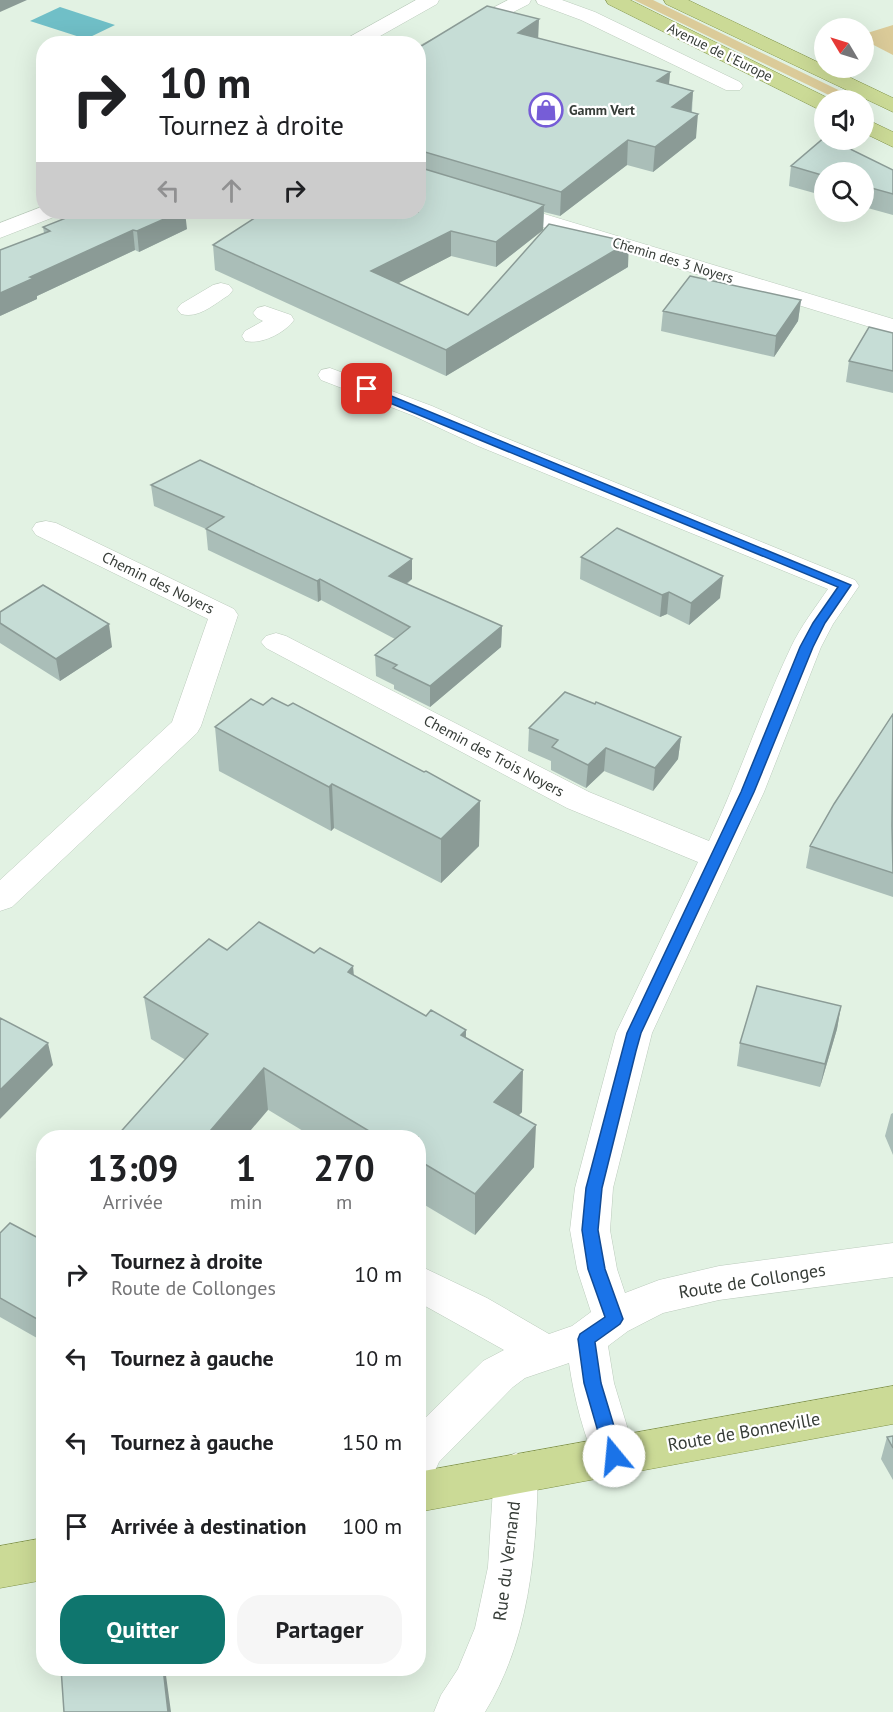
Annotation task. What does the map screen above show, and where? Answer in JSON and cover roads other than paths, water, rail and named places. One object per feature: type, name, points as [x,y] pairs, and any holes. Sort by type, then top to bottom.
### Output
[{"type":"main road","name":"Avenue de l'Europe","points":[[615,0],[814,100]]},
{"type":"main road","name":"Avenue de l'Europe","points":[[673,0],[893,106]]},
{"type":"main road","points":[[874,130],[893,141]]},
{"type":"main road","name":"Route de Bonneville","points":[[426,1490],[893,1405]]},
{"type":"main road","points":[[0,1567],[36,1560]]},
{"type":"street","points":[[365,36],[430,0]]},
{"type":"street","points":[[426,51],[522,0]]},
{"type":"street","points":[[545,0],[588,16],[732,86]]},
{"type":"street","points":[[426,167],[893,307]]},
{"type":"street","name":"Chemin des 3 Noyers","points":[[426,184],[893,327]]},
{"type":"street","points":[[0,231],[36,216]]},
{"type":"street","points":[[189,309],[221,290]]},
{"type":"street","points":[[254,336],[282,320],[265,314]]},
{"type":"street","points":[[330,375],[845,585],[806,647],[780,716],[634,1033],[594,1188],[590,1230],[597,1269],[600,1329],[593,1383],[614,1456]]},
{"type":"street","name":"Chemin des Noyers","points":[[0,899],[186,726],[224,615],[46,529]]},
{"type":"street","name":"Chemin des Trois Noyers","points":[[276,642],[578,800],[717,857]]},
{"type":"street","name":"Route de Collonges","points":[[426,1446],[486,1384],[511,1365],[600,1329],[641,1304],[659,1297],[719,1283],[893,1260]]},
{"type":"street","points":[[426,1286],[473,1310],[545,1353]]},
{"type":"street","name":"Rue du Vernand","points":[[458,1712],[480,1674],[495,1640],[504,1604],[515,1520],[516,1473]]},
{"type":"water","points":[[60,7],[115,25],[92,36],[77,36],[30,21]]},
{"type":"place","name":"Gamm Vert","points":[[546,110]]}]
